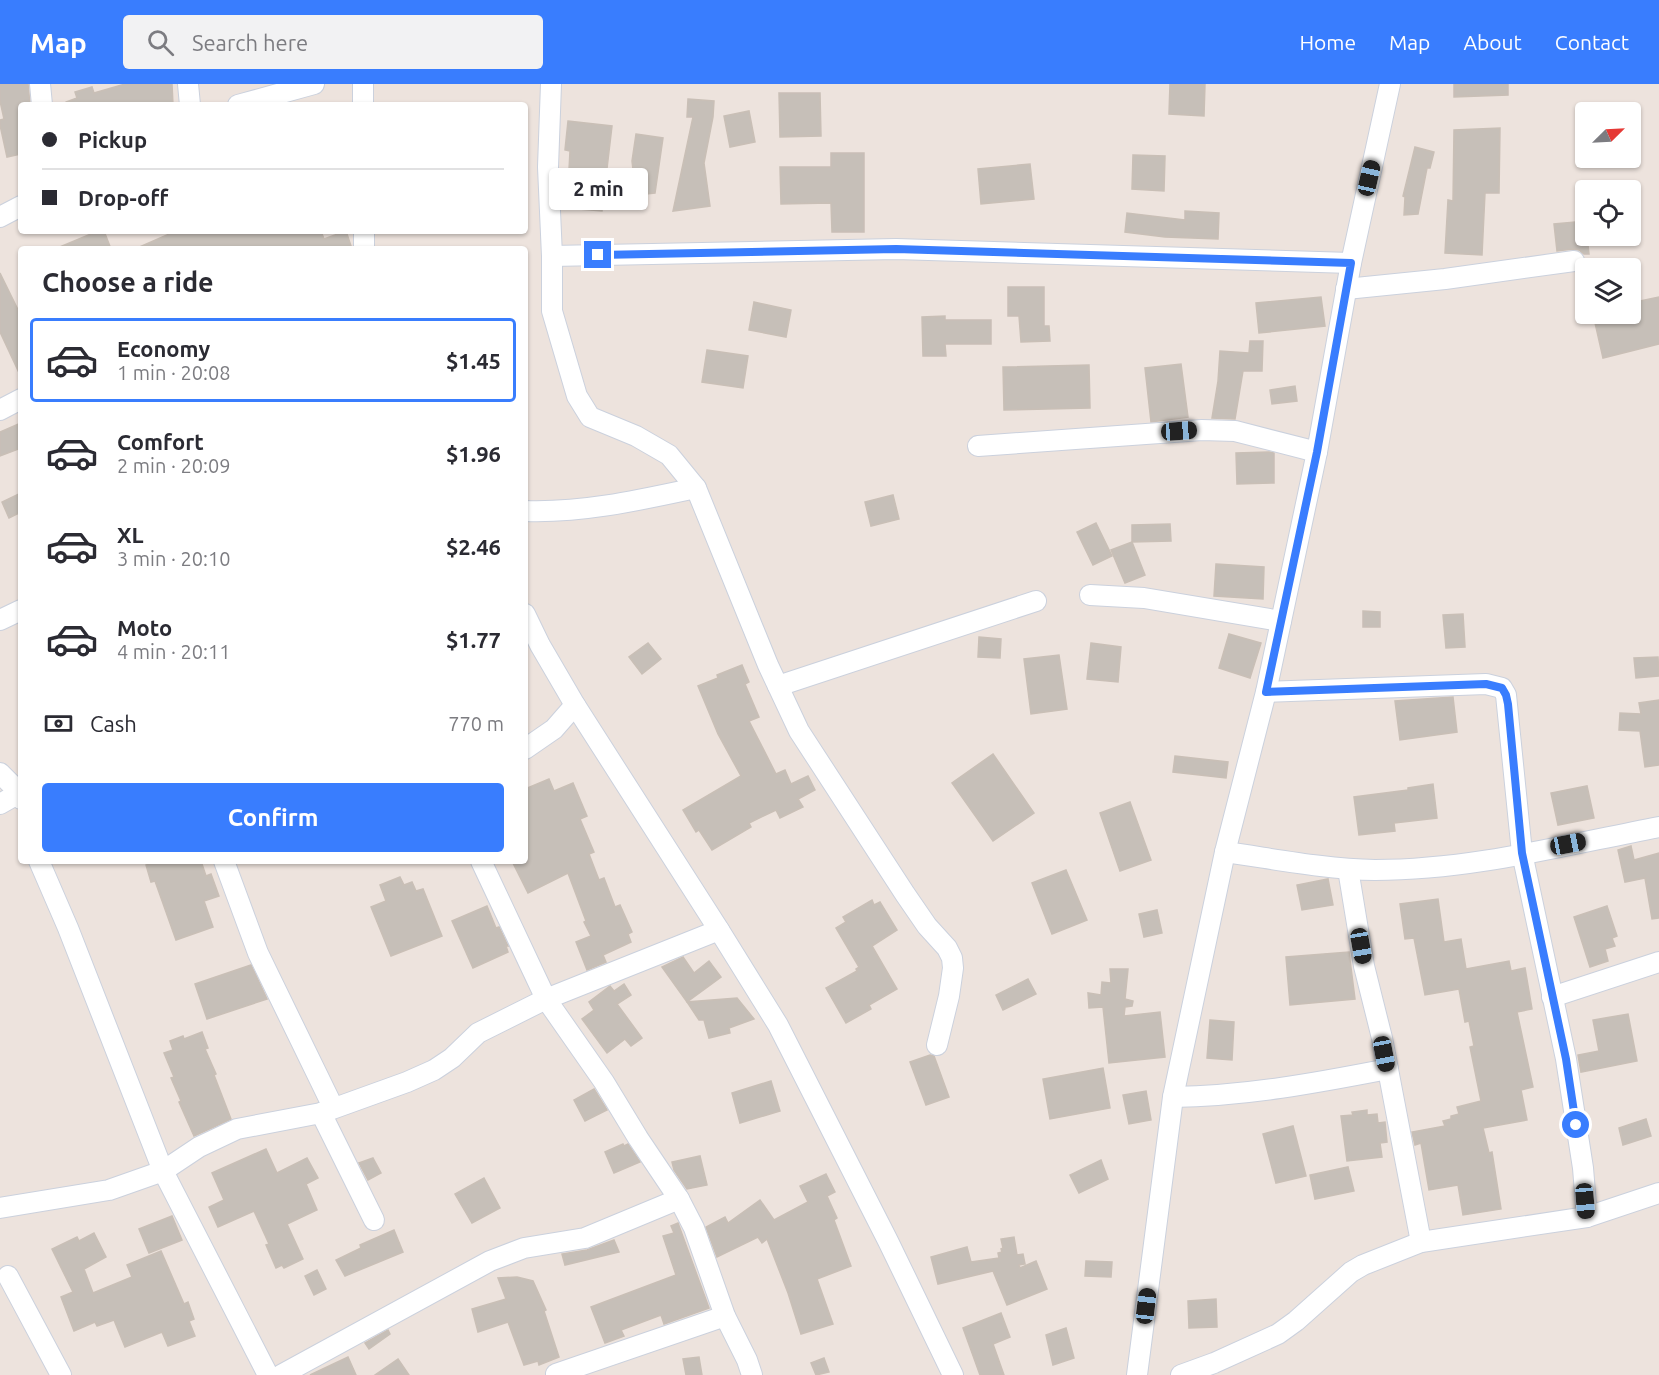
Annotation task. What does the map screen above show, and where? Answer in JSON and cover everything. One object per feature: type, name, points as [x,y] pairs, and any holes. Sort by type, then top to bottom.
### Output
[{"type":"street","points":[[40,84],[42,102]]},
{"type":"street","points":[[188,84],[190,102]]},
{"type":"street","points":[[249,102],[314,84]]},
{"type":"street","points":[[363,84],[363,102]]},
{"type":"street","points":[[551,84],[548,167],[552,311],[577,396],[590,417],[636,436],[669,455],[696,488],[799,731],[905,894],[927,926],[947,948],[952,958],[949,996],[937,1045]]},
{"type":"street","points":[[1137,1375],[1173,1097],[1226,852],[1266,692],[1317,452],[1351,263],[1390,84]]},
{"type":"street","points":[[0,217],[18,208]]},
{"type":"street","points":[[552,256],[896,249],[1351,263]]},
{"type":"street","points":[[1346,289],[1445,279],[1574,261]]},
{"type":"street","points":[[0,410],[18,401]]},
{"type":"street","points":[[978,446],[1218,430],[1235,431],[1317,452]]},
{"type":"street","points":[[528,511],[550,512],[633,501],[696,488]]},
{"type":"street","points":[[1090,595],[1144,598],[1281,621]]},
{"type":"street","points":[[778,686],[1036,601]]},
{"type":"street","points":[[0,620],[18,611]]},
{"type":"street","points":[[528,620],[575,705],[719,930],[788,1044],[888,1241],[952,1375]]},
{"type":"street","points":[[1266,692],[1486,684],[1502,688],[1508,704],[1522,853],[1566,1059],[1583,1168],[1587,1217]]},
{"type":"street","points":[[528,747],[554,729],[575,705]]},
{"type":"street","points":[[0,773],[18,792]]},
{"type":"street","points":[[0,804],[18,795]]},
{"type":"street","points":[[1226,852],[1348,869],[1408,869],[1455,865],[1659,827]]},
{"type":"street","points":[[40,864],[68,928],[163,1171],[268,1375]]},
{"type":"street","points":[[225,864],[258,953],[374,1220]]},
{"type":"street","points":[[482,864],[546,999],[604,1082],[679,1199],[694,1228],[725,1316],[752,1375]]},
{"type":"street","points":[[1348,869],[1364,966],[1388,1069],[1421,1242]]},
{"type":"street","points":[[0,1208],[109,1190],[163,1171],[199,1147],[237,1129],[327,1110],[407,1082],[434,1070],[452,1058],[478,1033],[546,999],[719,930]]},
{"type":"street","points":[[1552,997],[1659,962]]},
{"type":"street","points":[[1173,1097],[1221,1096],[1300,1086],[1388,1069]]},
{"type":"street","points":[[1181,1375],[1217,1369],[1296,1321],[1351,1272],[1421,1242],[1587,1217],[1659,1193]]},
{"type":"street","points":[[281,1375],[490,1262],[524,1248],[585,1238],[679,1199]]},
{"type":"street","points":[[3,1273],[61,1375]]},
{"type":"street","points":[[556,1374],[725,1316]]},
{"type":"building","points":[[0,84],[28,84],[30,102],[18,102],[18,155],[7,157],[0,125],[0,120],[4,119],[0,101]]},
{"type":"building","points":[[125,84],[172,84],[173,102],[66,102],[77,98],[75,92],[92,87],[94,93]]},
{"type":"building","points":[[1170,84],[1205,84],[1204,116],[1169,114]]},
{"type":"building","points":[[1454,84],[1508,84],[1508,95],[1454,97]]},
{"type":"building","points":[[779,93],[820,93],[821,136],[780,137]]},
{"type":"building","points":[[688,99],[714,101],[704,163],[710,206],[673,211],[693,117],[687,117]]},
{"type":"building","points":[[749,111],[755,142],[730,147],[724,116]]},
{"type":"building","points":[[568,121],[612,126],[602,211],[567,208],[570,151],[565,150]]},
{"type":"building","points":[[1500,128],[1499,193],[1485,193],[1482,255],[1445,253],[1448,200],[1453,201],[1454,130]]},
{"type":"building","points":[[636,134],[663,138],[655,193],[636,195],[632,161]]},
{"type":"building","points":[[1415,147],[1434,152],[1430,168],[1427,168],[1418,214],[1404,215],[1405,197],[1403,196]]},
{"type":"building","points":[[831,153],[864,153],[864,232],[832,232],[831,203],[781,204],[780,167],[831,167]]},
{"type":"building","points":[[1133,155],[1165,156],[1164,191],[1132,189]]},
{"type":"building","points":[[1030,164],[1034,199],[981,204],[978,169]]},
{"type":"building","points":[[1185,211],[1219,213],[1218,239],[1165,237],[1125,232],[1127,213],[1185,220]]},
{"type":"building","points":[[1575,222],[1575,246],[1588,246],[1589,254],[1573,249],[1557,251],[1554,224]]},
{"type":"building","points":[[91,234],[105,234],[110,246],[62,246]]},
{"type":"building","points":[[169,234],[322,234],[324,239],[338,234],[347,234],[351,246],[142,246]]},
{"type":"building","points":[[0,273],[18,310],[18,371],[0,332]]},
{"type":"building","points":[[1008,287],[1044,287],[1044,326],[1049,326],[1050,341],[1021,342],[1019,316],[1008,316]]},
{"type":"building","points":[[1321,297],[1325,326],[1259,333],[1256,303]]},
{"type":"building","points":[[1659,297],[1659,344],[1603,358],[1595,324],[1641,324],[1641,301]]},
{"type":"building","points":[[754,302],[791,310],[786,337],[749,330]]},
{"type":"building","points":[[945,316],[945,320],[991,320],[991,344],[945,344],[946,356],[923,356],[922,317]]},
{"type":"building","points":[[1250,341],[1263,341],[1262,371],[1243,371],[1235,419],[1212,418],[1220,351],[1249,353]]},
{"type":"building","points":[[707,350],[748,356],[743,388],[702,382]]},
{"type":"building","points":[[1181,364],[1188,417],[1151,422],[1145,368]]},
{"type":"building","points":[[1089,365],[1090,408],[1004,410],[1003,367]]},
{"type":"building","points":[[1295,386],[1297,401],[1272,404],[1270,390]]},
{"type":"building","points":[[18,424],[18,449],[0,456],[0,432]]},
{"type":"building","points":[[1236,453],[1274,453],[1274,483],[1237,484]]},
{"type":"building","points":[[18,494],[18,514],[9,518],[2,502]]},
{"type":"building","points":[[893,495],[899,519],[871,526],[865,502]]},
{"type":"building","points":[[1096,523],[1112,556],[1093,565],[1077,532]]},
{"type":"building","points":[[1170,524],[1171,541],[1132,542],[1132,525]]},
{"type":"building","points":[[1132,542],[1145,575],[1125,583],[1111,550]]},
{"type":"building","points":[[1216,564],[1264,567],[1263,599],[1214,596]]},
{"type":"building","points":[[1363,611],[1380,612],[1380,627],[1363,627]]},
{"type":"building","points":[[1463,614],[1465,647],[1446,648],[1443,615]]},
{"type":"building","points":[[1229,634],[1261,643],[1250,678],[1219,668]]},
{"type":"building","points":[[979,637],[1001,639],[1000,658],[978,657]]},
{"type":"building","points":[[648,643],[661,659],[642,674],[629,657]]},
{"type":"building","points":[[1091,643],[1121,647],[1118,682],[1087,679]]},
{"type":"building","points":[[1059,655],[1067,709],[1031,714],[1024,659]]},
{"type":"building","points":[[1658,657],[1659,676],[1636,678],[1634,658]]},
{"type":"building","points":[[742,665],[749,682],[745,684],[759,717],[749,721],[776,774],[785,770],[791,784],[808,776],[815,790],[798,799],[803,807],[780,818],[776,810],[749,823],[751,827],[712,850],[699,830],[696,832],[683,810],[741,776],[718,734],[698,686]]},
{"type":"building","points":[[1453,697],[1457,732],[1400,740],[1395,701]]},
{"type":"building","points":[[1659,700],[1659,765],[1645,767],[1640,731],[1619,730],[1620,713],[1641,714],[1639,703]]},
{"type":"building","points":[[993,754],[1034,813],[993,841],[952,783]]},
{"type":"building","points":[[1175,756],[1228,762],[1226,778],[1173,772]]},
{"type":"building","points":[[549,779],[554,791],[573,783],[587,816],[580,819],[594,852],[589,854],[599,880],[604,878],[615,907],[620,905],[632,932],[628,934],[631,942],[603,955],[606,962],[587,970],[576,942],[591,936],[568,873],[528,893],[514,864],[528,864],[528,788]]},
{"type":"building","points":[[1433,784],[1437,818],[1394,823],[1395,831],[1359,835],[1354,797],[1408,790],[1408,788]]},
{"type":"building","points":[[1587,786],[1594,818],[1558,825],[1551,793]]},
{"type":"building","points":[[1130,802],[1151,860],[1120,871],[1100,813]]},
{"type":"building","points":[[1631,846],[1634,860],[1659,853],[1659,918],[1652,919],[1645,878],[1625,882],[1618,850]]},
{"type":"building","points":[[202,864],[206,876],[211,874],[219,896],[204,901],[213,927],[176,940],[155,881],[151,882],[146,865]]},
{"type":"building","points":[[1066,870],[1087,920],[1052,934],[1032,883]]},
{"type":"building","points":[[400,877],[404,885],[412,882],[416,891],[423,889],[442,936],[391,956],[371,907],[386,901],[380,885]]},
{"type":"building","points":[[1328,879],[1333,905],[1302,910],[1297,885]]},
{"type":"building","points":[[1438,899],[1444,942],[1461,939],[1466,969],[1509,961],[1511,971],[1525,968],[1532,1009],[1517,1012],[1533,1087],[1521,1090],[1527,1120],[1483,1128],[1489,1153],[1492,1152],[1501,1209],[1463,1215],[1458,1185],[1429,1190],[1421,1143],[1415,1145],[1412,1132],[1445,1126],[1443,1121],[1459,1114],[1457,1107],[1481,1101],[1470,1047],[1474,1046],[1469,1021],[1465,1022],[1459,989],[1425,995],[1414,938],[1405,939],[1400,904]]},
{"type":"building","points":[[872,900],[874,905],[880,902],[897,930],[872,946],[897,989],[869,1005],[871,1009],[846,1023],[826,988],[857,971],[859,967],[836,928],[846,922],[843,917]]},
{"type":"building","points":[[487,906],[496,928],[499,927],[508,946],[506,946],[508,952],[473,968],[452,921]]},
{"type":"building","points":[[1607,906],[1617,936],[1612,938],[1615,946],[1605,949],[1608,961],[1590,967],[1574,917]]},
{"type":"building","points":[[1157,910],[1162,933],[1144,937],[1139,914]]},
{"type":"building","points":[[1349,952],[1355,999],[1290,1005],[1286,957]]},
{"type":"building","points":[[683,957],[694,973],[709,961],[721,977],[687,1002],[662,967]]},
{"type":"building","points":[[251,965],[267,999],[207,1019],[195,984]]},
{"type":"building","points":[[1110,969],[1128,969],[1125,999],[1133,1001],[1132,1006],[1125,1007],[1124,1016],[1160,1012],[1165,1057],[1109,1063],[1103,1007],[1089,1008],[1088,993],[1101,995],[1102,982],[1111,983]]},
{"type":"building","points":[[1028,979],[1036,994],[1003,1010],[996,995]]},
{"type":"building","points":[[624,984],[631,995],[617,1004],[642,1038],[631,1046],[625,1039],[607,1053],[582,1019],[594,1010],[589,1002],[610,986],[614,991]]},
{"type":"building","points":[[737,998],[754,1019],[729,1028],[730,1033],[709,1038],[704,1020],[699,1020],[687,1002]]},
{"type":"building","points":[[1628,1014],[1637,1061],[1581,1072],[1578,1055],[1599,1051],[1593,1020]]},
{"type":"building","points":[[1210,1020],[1234,1022],[1232,1060],[1207,1058]]},
{"type":"building","points":[[202,1032],[208,1048],[205,1049],[231,1119],[194,1136],[179,1102],[181,1101],[171,1078],[174,1077],[164,1053],[173,1050],[170,1041],[183,1036],[184,1039]]},
{"type":"building","points":[[930,1055],[934,1056],[949,1097],[926,1105],[910,1062]]},
{"type":"building","points":[[1103,1068],[1110,1108],[1050,1119],[1043,1079]]},
{"type":"building","points":[[771,1081],[780,1111],[740,1123],[732,1093]]},
{"type":"building","points":[[594,1089],[607,1110],[585,1121],[574,1100]]},
{"type":"building","points":[[1146,1091],[1151,1120],[1129,1124],[1123,1095]]},
{"type":"building","points":[[1367,1110],[1367,1115],[1377,1114],[1378,1123],[1385,1122],[1387,1142],[1380,1143],[1382,1157],[1347,1161],[1341,1116]]},
{"type":"building","points":[[1646,1119],[1651,1136],[1623,1145],[1619,1128]]},
{"type":"building","points":[[1293,1126],[1306,1176],[1276,1183],[1263,1134]]},
{"type":"building","points":[[623,1144],[624,1146],[628,1144],[640,1162],[614,1173],[605,1152]]},
{"type":"building","points":[[266,1149],[277,1173],[307,1158],[318,1178],[306,1184],[317,1210],[287,1224],[303,1259],[284,1268],[282,1265],[276,1268],[266,1245],[269,1244],[254,1211],[218,1227],[209,1207],[224,1200],[212,1173]]},
{"type":"building","points":[[700,1156],[707,1185],[687,1189],[674,1170],[672,1162]]},
{"type":"building","points":[[373,1158],[381,1173],[368,1180],[359,1163]]},
{"type":"building","points":[[1101,1160],[1108,1179],[1079,1193],[1070,1175]]},
{"type":"building","points":[[1348,1167],[1354,1191],[1315,1199],[1310,1175]]},
{"type":"building","points":[[826,1174],[835,1192],[827,1196],[837,1218],[834,1220],[851,1266],[817,1279],[833,1324],[801,1334],[767,1239],[762,1243],[758,1237],[717,1257],[706,1227],[725,1217],[728,1223],[760,1200],[774,1220],[808,1202],[800,1186]]},
{"type":"building","points":[[484,1178],[500,1208],[472,1223],[455,1194]]},
{"type":"building","points":[[172,1216],[182,1240],[149,1253],[139,1229]]},
{"type":"building","points":[[678,1223],[709,1308],[664,1324],[661,1315],[621,1330],[624,1336],[605,1343],[591,1307],[676,1275],[663,1236],[674,1233],[671,1226]]},
{"type":"building","points":[[394,1230],[403,1252],[345,1276],[336,1260],[361,1248],[360,1245]]},
{"type":"building","points":[[94,1233],[106,1257],[84,1269],[93,1293],[132,1277],[127,1265],[161,1251],[184,1304],[188,1302],[194,1319],[189,1321],[195,1336],[168,1346],[162,1332],[125,1347],[114,1320],[97,1326],[95,1322],[74,1331],[61,1297],[73,1292],[52,1249],[77,1237],[79,1241]]},
{"type":"building","points":[[1014,1237],[1017,1255],[1023,1254],[1025,1264],[1019,1265],[1020,1268],[1036,1261],[1047,1289],[1007,1305],[993,1271],[938,1284],[931,1257],[967,1247],[971,1262],[999,1258],[998,1253],[1002,1252],[1003,1248],[1001,1239]]},
{"type":"building","points":[[614,1240],[619,1252],[565,1265],[562,1254],[587,1250]]},
{"type":"building","points":[[1086,1261],[1112,1262],[1111,1277],[1085,1276]]},
{"type":"building","points":[[317,1270],[326,1289],[314,1295],[305,1276]]},
{"type":"building","points":[[517,1277],[533,1281],[546,1310],[544,1311],[559,1357],[539,1365],[538,1361],[524,1365],[508,1322],[478,1332],[472,1309],[506,1299],[498,1278]]},
{"type":"building","points":[[1216,1299],[1217,1327],[1189,1328],[1188,1301]]},
{"type":"building","points":[[1001,1313],[1010,1337],[993,1344],[1004,1375],[980,1375],[963,1328]]},
{"type":"building","points":[[1066,1328],[1074,1358],[1053,1365],[1046,1335]]},
{"type":"building","points":[[388,1330],[390,1334],[369,1349],[365,1343]]},
{"type":"building","points":[[348,1357],[356,1375],[310,1375]]},
{"type":"building","points":[[699,1357],[702,1375],[686,1375],[683,1359]]},
{"type":"building","points":[[824,1358],[829,1372],[816,1375],[811,1363]]},
{"type":"building","points":[[398,1359],[409,1375],[375,1375]]},
{"type":"route","points":[[598,255],[896,249],[1351,263],[1317,452],[1266,692],[1486,684],[1502,688],[1508,704],[1522,853],[1566,1059],[1576,1125]]}]
